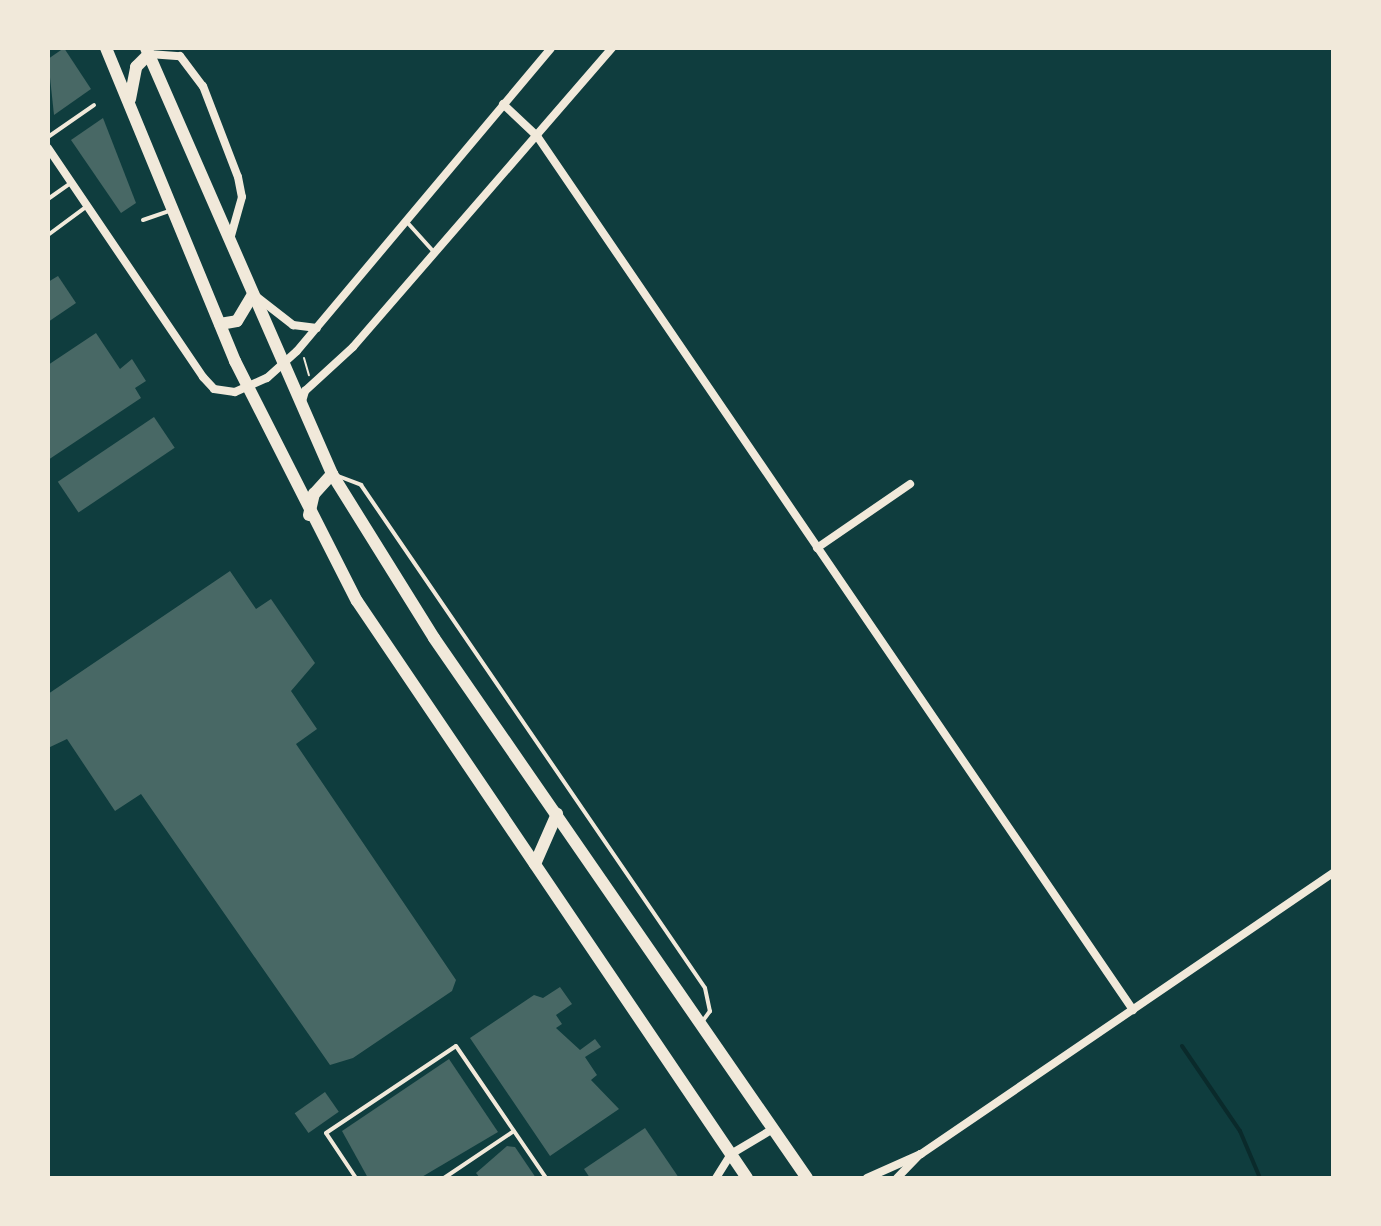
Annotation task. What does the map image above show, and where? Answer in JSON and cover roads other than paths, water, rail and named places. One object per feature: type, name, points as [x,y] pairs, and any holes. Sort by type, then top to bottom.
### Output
[{"type":"main road","points":[[106,48],[130,99],[248,387],[309,515],[357,601],[747,1178]]},
{"type":"main road","points":[[130,99],[136,67],[148,51],[231,236],[282,367],[332,474],[434,638],[807,1178]]},
{"type":"main road","points":[[220,324],[237,321],[253,294]]},
{"type":"main road","points":[[309,515],[314,494],[332,474]]},
{"type":"main road","points":[[535,864],[557,814]]},
{"type":"street","points":[[48,148],[203,377],[225,393],[248,387],[282,367],[551,48]]},
{"type":"street","points":[[301,405],[305,391],[353,347],[612,48]]},
{"type":"street","points":[[148,51],[180,56],[203,86],[238,177],[242,197],[231,236]]},
{"type":"street","points":[[503,104],[537,136],[1133,1010]]},
{"type":"street","points":[[253,294],[293,325],[317,328]]},
{"type":"street","points":[[817,548],[910,484]]},
{"type":"street","points":[[867,1178],[921,1154],[1333,873]]},
{"type":"street","points":[[716,1178],[731,1154],[773,1129]]},
{"type":"street","points":[[897,1178],[921,1154]]},
{"type":"lane","points":[[48,137],[94,105]]},
{"type":"lane","points":[[48,199],[71,183]]},
{"type":"lane","points":[[48,235],[87,206]]},
{"type":"lane","points":[[143,220],[175,209]]},
{"type":"lane","points":[[405,219],[433,251]]},
{"type":"lane","points":[[332,474],[361,485],[705,988],[710,1011],[700,1025]]},
{"type":"lane","points":[[356,1178],[326,1133],[456,1046],[546,1178]]},
{"type":"lane","points":[[444,1178],[514,1131]]},
{"type":"waterway","points":[[1182,1046],[1240,1131],[1260,1178]]}]
